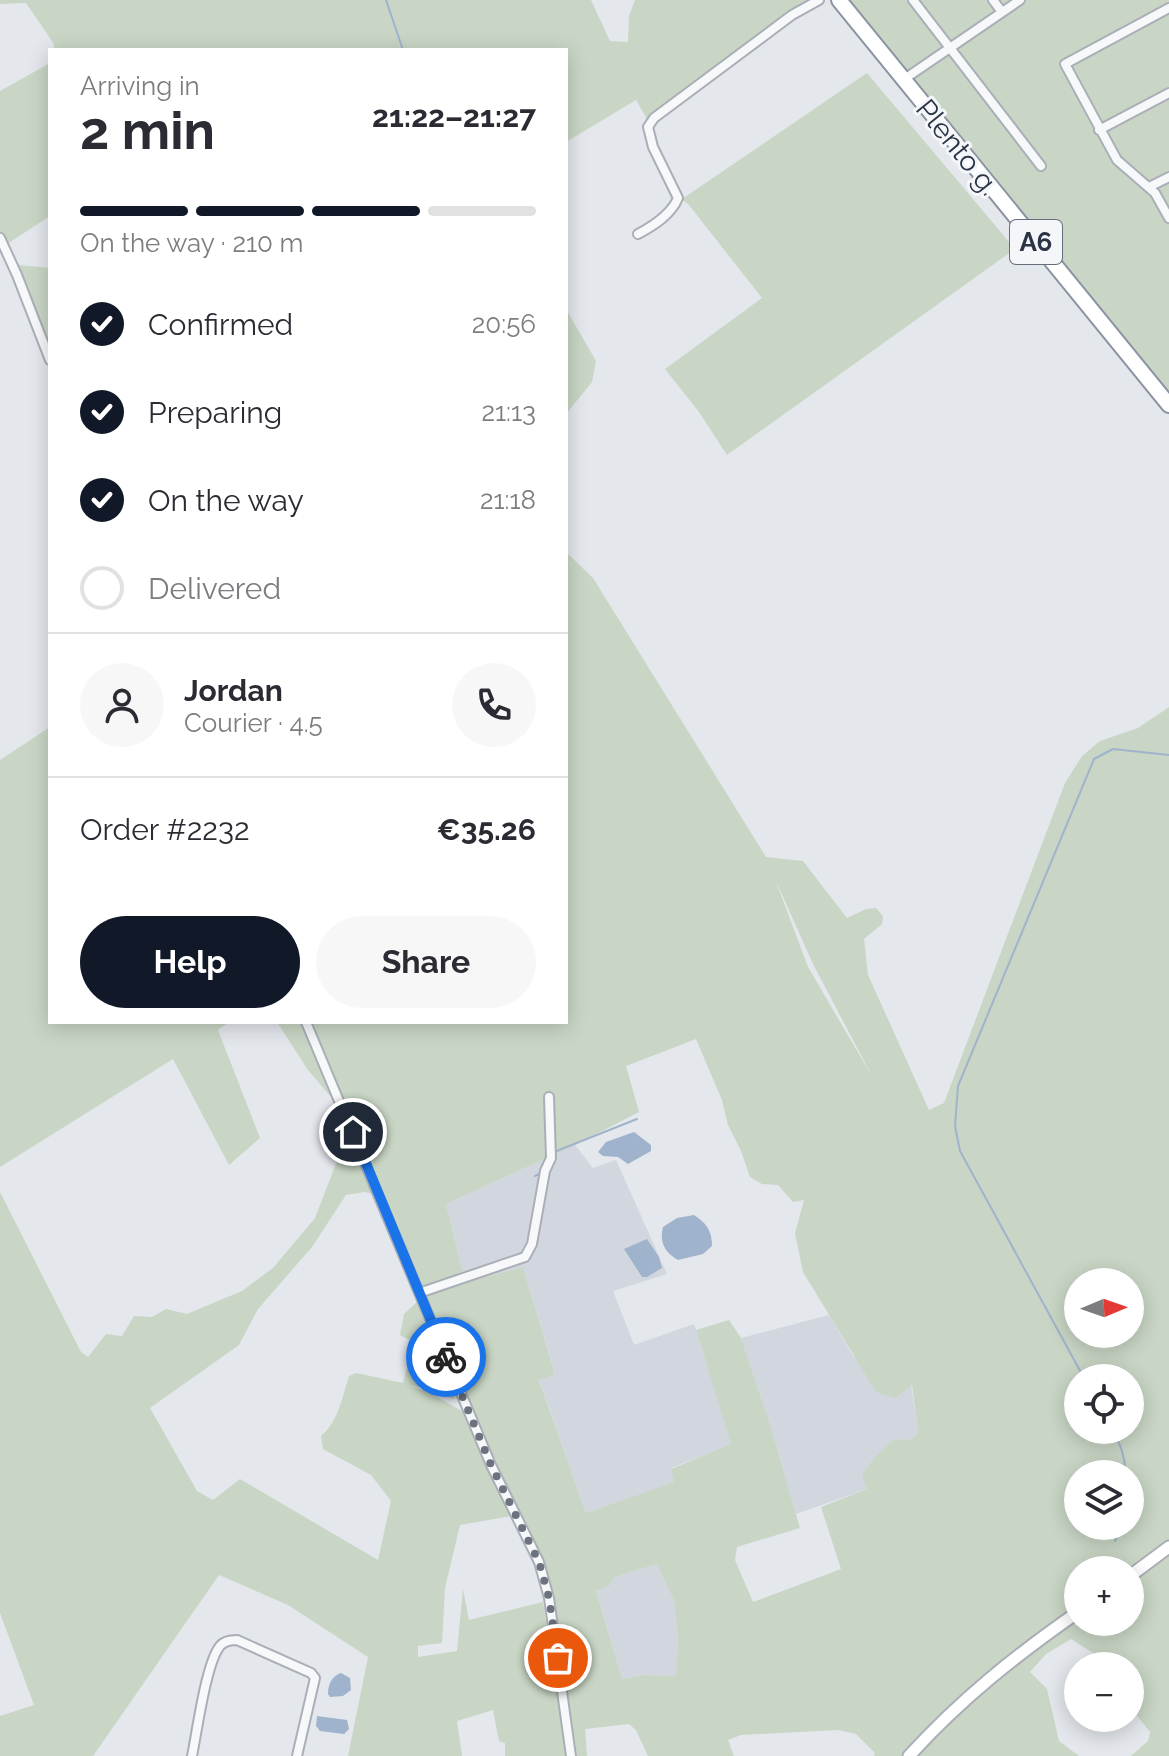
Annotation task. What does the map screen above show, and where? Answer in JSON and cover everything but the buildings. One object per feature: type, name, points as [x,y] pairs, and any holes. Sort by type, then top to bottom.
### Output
[{"type":"highway","name":"Plento g.","points":[[839,0],[1169,405]]},
{"type":"main road","points":[[1144,1566],[1169,1547]]},
{"type":"main road","points":[[909,1756],[965,1697],[1064,1622]]},
{"type":"street","points":[[638,234],[674,208],[678,198],[653,147],[648,127],[654,118],[792,15],[819,0]]},
{"type":"street","points":[[913,0],[1041,166]]},
{"type":"street","points":[[993,0],[1002,12]]},
{"type":"street","points":[[903,80],[1020,0]]},
{"type":"street","points":[[1169,8],[1070,59],[1065,67],[1117,160],[1149,187],[1169,218]]},
{"type":"street","points":[[1099,130],[1169,93]]},
{"type":"street","points":[[1149,187],[1169,177]]},
{"type":"street","points":[[0,238],[4,255],[48,355]]},
{"type":"street","points":[[307,1024],[491,1465],[539,1562],[549,1598],[571,1756]]},
{"type":"street","points":[[419,1293],[525,1257],[532,1244],[545,1171],[551,1158],[549,1097]]},
{"type":"street","points":[[192,1756],[212,1661],[219,1647],[227,1640],[237,1640],[311,1673],[315,1678],[297,1756]]},
{"type":"shaded area","points":[[575,1145],[593,1168],[616,1160],[667,1274],[613,1291],[634,1345],[694,1324],[732,1444],[671,1468],[675,1482],[586,1513],[539,1379],[555,1373],[523,1267],[465,1282],[446,1204]]},
{"type":"shaded area","points":[[829,1315],[853,1356],[911,1384],[918,1434],[909,1440],[894,1439],[876,1456],[867,1489],[796,1514],[741,1338]]},
{"type":"shaded area","points":[[657,1564],[674,1601],[678,1638],[676,1676],[642,1675],[622,1679],[596,1589],[609,1586],[615,1577]]},
{"type":"green space","points":[[0,0],[591,0],[610,41],[628,42],[629,16],[635,0],[819,0],[792,15],[648,127],[636,100],[568,141],[568,48],[54,48],[26,3],[0,4]]},
{"type":"green space","points":[[845,0],[1169,0],[1169,396]]},
{"type":"green space","points":[[48,64],[48,217],[7,244],[0,231],[0,91]]},
{"type":"green space","points":[[867,73],[1015,249],[727,455],[699,412],[665,369],[762,298],[682,199]]},
{"type":"green space","points":[[18,265],[48,268],[48,344]]},
{"type":"green space","points":[[568,312],[596,361],[592,382],[568,412]]},
{"type":"green space","points":[[568,554],[593,578],[766,857],[803,861],[847,918],[876,908],[883,916],[882,924],[864,939],[868,975],[929,1110],[944,1103],[1065,783],[1082,756],[1100,741],[1138,728],[1169,707],[1169,1542],[1144,1560],[1144,1556],[1064,1556],[1064,1636],[1144,1636],[1144,1573],[1169,1554],[1169,1756],[1131,1756],[1148,1741],[1150,1732],[1144,1724],[1144,1652],[1092,1652],[1071,1639],[1046,1654],[1030,1672],[1047,1689],[1059,1741],[1079,1756],[874,1756],[875,1753],[856,1734],[838,1730],[741,1735],[728,1740],[734,1756],[648,1756],[636,1730],[629,1724],[585,1729],[587,1756],[577,1756],[554,1599],[542,1556],[477,1422],[313,1024],[568,1024]],"holes":[[[775,879],[813,964],[873,1078],[808,967]],[[696,1039],[750,1177],[762,1184],[778,1185],[793,1202],[804,1200],[795,1233],[803,1272],[876,1392],[895,1398],[912,1385],[918,1434],[909,1440],[894,1439],[876,1456],[862,1475],[867,1489],[821,1507],[841,1569],[753,1602],[735,1560],[737,1547],[800,1528],[741,1338],[729,1320],[696,1330],[731,1444],[671,1469],[674,1482],[586,1513],[539,1380],[555,1374],[523,1267],[465,1282],[446,1204],[639,1112],[626,1066]],[[657,1564],[674,1601],[678,1638],[676,1676],[642,1675],[622,1679],[596,1590],[609,1586],[615,1577]]]},
{"type":"green space","points":[[48,728],[48,1024],[226,1024],[218,1030],[260,1138],[229,1165],[173,1059],[0,1167],[0,760]]},
{"type":"green space","points":[[278,1024],[302,1024],[331,1097],[308,1070]]},
{"type":"green space","points":[[347,1135],[373,1194],[346,1195],[312,1247],[258,1309],[239,1345],[150,1408],[197,1491],[213,1500],[240,1479],[378,1560],[391,1501],[371,1475],[323,1449],[321,1436],[336,1416],[349,1376],[356,1373],[403,1383],[413,1342],[400,1335],[404,1314],[417,1302],[456,1397],[453,1399],[425,1387],[411,1386],[462,1411],[511,1516],[460,1525],[445,1588],[442,1643],[418,1646],[418,1657],[457,1651],[463,1589],[469,1620],[543,1602],[566,1756],[505,1756],[505,1743],[499,1741],[493,1710],[457,1721],[462,1756],[348,1756],[368,1657],[288,1605],[219,1575],[93,1756],[0,1756],[0,1716],[34,1705],[0,1613],[0,1192],[81,1352],[88,1357],[106,1334],[122,1336],[134,1316],[152,1317],[166,1309],[187,1314],[242,1291],[273,1268],[315,1218]]},
{"type":"water","points":[[634,1132],[651,1145],[651,1151],[628,1164],[618,1157],[603,1156],[598,1152],[606,1142]]},
{"type":"water","points":[[694,1215],[708,1228],[712,1246],[703,1254],[678,1260],[664,1246],[663,1227],[677,1218]]},
{"type":"water","points":[[647,1239],[662,1268],[642,1277],[624,1249]]},
{"type":"water","points":[[341,1673],[350,1678],[351,1690],[343,1696],[330,1697],[330,1684]]},
{"type":"water","points":[[317,1716],[347,1720],[349,1729],[344,1734],[320,1731],[316,1726]]},
{"type":"waterway","points":[[386,0],[402,48]]},
{"type":"waterway","points":[[1076,1364],[960,1151],[955,1126],[958,1086],[1094,759],[1113,749],[1169,755]]},
{"type":"waterway","points":[[554,1152],[637,1119]]},
{"type":"waterway","points":[[535,1176],[539,1174],[547,1155]]},
{"type":"waterway","points":[[1119,1444],[1124,1460]]},
{"type":"way so far","points":[[446,1357],[491,1465],[539,1562],[549,1598],[558,1658]]},
{"type":"route","points":[[353,1132],[446,1357]]}]
